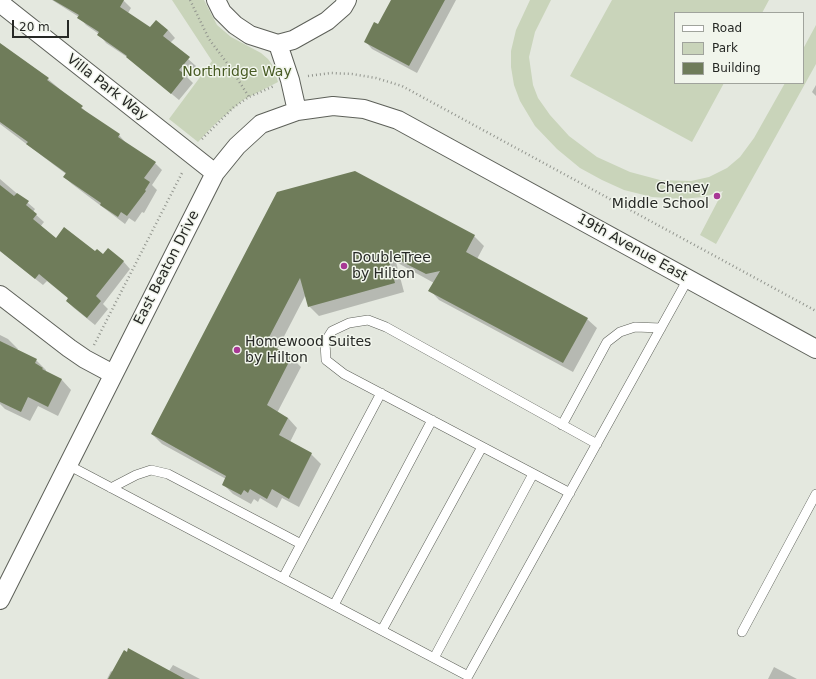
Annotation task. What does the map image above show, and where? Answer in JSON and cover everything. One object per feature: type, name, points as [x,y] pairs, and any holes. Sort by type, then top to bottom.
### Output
[{"type":"street","points":[[216,0],[222,12],[235,25],[250,36],[278,44],[293,40],[327,21],[343,7],[347,0]]},
{"type":"street","name":"Villa Park Way","points":[[0,3],[215,173]]},
{"type":"street","points":[[278,44],[290,80],[297,111]]},
{"type":"street","name":"East Beaton Drive","points":[[0,600],[215,173],[237,146],[261,124],[297,111],[333,106],[364,109],[398,120],[448,146]]},
{"type":"street","name":"19th Avenue East","points":[[448,146],[816,349]]},
{"type":"street","points":[[0,295],[69,348],[85,359],[113,374]]},
{"type":"lane","points":[[68,465],[468,676],[688,279]]},
{"type":"lane","points":[[570,493],[344,374],[326,360],[325,342],[332,331],[349,323],[368,320],[386,327],[597,444]]},
{"type":"lane","points":[[562,425],[607,342],[620,332],[635,327],[661,328]]},
{"type":"lane","points":[[283,578],[381,393]]},
{"type":"lane","points":[[334,605],[432,420]]},
{"type":"lane","points":[[382,630],[482,447]]},
{"type":"lane","points":[[111,488],[136,474],[151,470],[168,474],[301,544]]},
{"type":"lane","points":[[434,658],[533,474]]},
{"type":"lane","points":[[742,632],[816,494]]},
{"type":"path","points":[[190,0],[209,39],[230,67],[249,97]]},
{"type":"path","points":[[92,350],[192,155],[209,130],[234,107],[249,97],[290,80],[331,74],[352,74],[376,78],[402,86],[816,311]]},
{"type":"green space","name":"Northridge Way","points":[[172,0],[204,0],[217,25],[231,37],[261,53],[268,59],[273,66],[278,82],[243,100],[214,125],[198,142],[169,119],[212,61]]},
{"type":"green space","points":[[530,0],[551,0],[535,32],[529,57],[533,85],[538,98],[550,115],[569,136],[597,157],[630,172],[660,180],[691,181],[709,177],[727,168],[740,157],[754,138],[784,84],[804,84],[804,47],[816,25],[816,64],[716,244],[700,235],[723,191],[704,197],[681,199],[652,197],[624,190],[580,168],[557,149],[535,126],[520,101],[514,85],[511,67],[511,51],[516,30]]},
{"type":"green space","points":[[612,0],[769,0],[763,12],[674,12],[674,84],[723,84],[692,142],[570,76]]},
{"type":"building","points":[[53,0],[124,0],[120,7],[150,27],[156,20],[168,30],[163,36],[190,57],[179,70],[186,75],[171,94],[126,57],[127,56],[97,35],[99,32],[77,18],[79,15]]},
{"type":"building","points":[[391,0],[445,0],[409,66],[364,42],[374,22],[378,24]]},
{"type":"building","points":[[0,43],[49,78],[47,80],[83,106],[81,108],[120,134],[118,137],[156,162],[144,178],[150,182],[145,190],[146,191],[127,216],[121,212],[118,217],[100,205],[101,203],[63,177],[66,173],[26,144],[28,142],[0,122]]},
{"type":"building","points":[[355,171],[475,235],[466,252],[588,318],[563,363],[428,291],[440,271],[426,274],[387,254],[395,283],[308,307],[300,278],[266,343],[292,356],[267,405],[288,418],[279,435],[312,453],[289,499],[272,489],[267,499],[250,489],[248,493],[244,490],[241,495],[222,485],[226,476],[151,434],[277,192]]},
{"type":"building","points":[[0,185],[14,196],[17,193],[29,201],[26,205],[37,214],[33,219],[56,238],[64,227],[95,251],[97,249],[103,254],[108,248],[124,261],[96,296],[101,301],[87,318],[66,301],[68,298],[39,274],[35,279],[0,251]]},
{"type":"building","points":[[0,341],[37,359],[35,363],[43,368],[42,369],[62,379],[48,407],[28,397],[21,412],[0,402]]},
{"type":"building","points":[[128,648],[185,679],[108,679],[124,650],[127,652]]},
{"type":"place","name":"Cheney Middle School","points":[[717,196]]},
{"type":"place","name":"DoubleTree by Hilton","points":[[344,266]]},
{"type":"place","name":"Homewood Suites by Hilton","points":[[237,350]]}]
